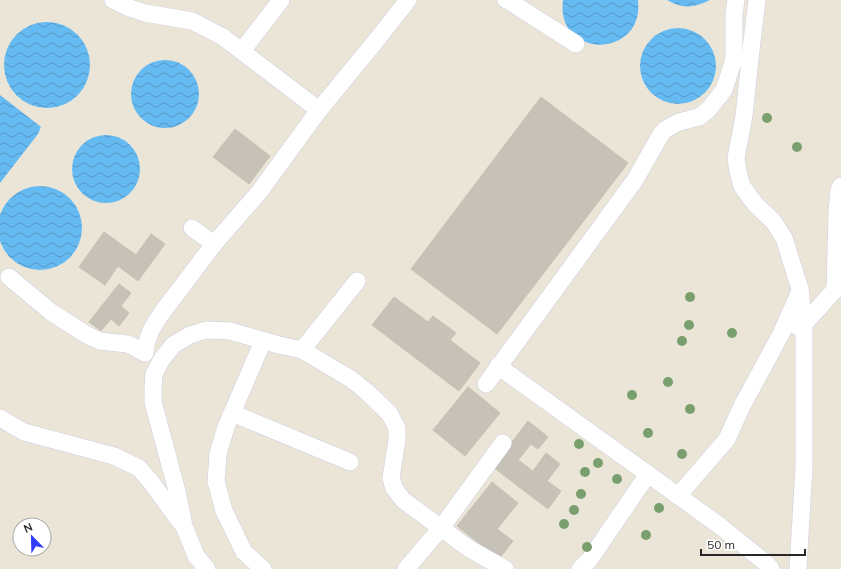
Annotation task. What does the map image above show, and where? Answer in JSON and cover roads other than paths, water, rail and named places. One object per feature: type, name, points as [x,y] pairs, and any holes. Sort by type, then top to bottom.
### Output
[{"type":"lane","points":[[113,0],[127,7],[145,12],[192,21],[223,37],[320,110]]},
{"type":"lane","points":[[242,51],[281,0]]},
{"type":"lane","points":[[207,569],[196,556],[184,526],[177,491],[153,402],[145,353],[146,344],[151,330],[161,314],[214,244],[260,191],[320,110],[408,0]]},
{"type":"lane","points":[[508,0],[576,44]]},
{"type":"lane","points":[[486,384],[635,180],[661,134],[666,129],[679,122],[699,117],[708,110],[724,90],[734,59],[734,14],[736,0]]},
{"type":"lane","points":[[757,0],[744,116],[736,158],[742,186],[755,204],[773,221],[784,238],[800,289],[804,324],[804,467],[798,569]]},
{"type":"lane","points":[[781,334],[804,324],[838,287],[837,212],[839,191],[841,186]]},
{"type":"lane","points":[[192,228],[214,244]]},
{"type":"lane","points":[[9,277],[51,312],[88,335],[100,341],[127,344],[145,353]]},
{"type":"lane","points":[[302,350],[357,281]]},
{"type":"lane","points":[[678,496],[726,439],[781,334],[800,289]]},
{"type":"lane","points":[[153,402],[154,374],[162,359],[173,345],[190,335],[206,330],[230,331],[279,346],[302,350],[350,379],[390,413],[397,428],[397,440],[391,478],[394,488],[403,500],[468,548],[505,569]]},
{"type":"lane","points":[[263,340],[226,427],[218,454],[216,481],[224,511],[244,552],[264,569]]},
{"type":"lane","points":[[498,366],[720,526],[767,564],[771,569]]},
{"type":"lane","points":[[232,413],[350,462]]},
{"type":"lane","points":[[0,418],[24,432],[114,456],[139,468],[184,526]]},
{"type":"lane","points":[[406,569],[441,528],[503,443]]},
{"type":"lane","points":[[580,569],[590,558],[648,474]]},
{"type":"water","points":[[563,0],[638,0],[636,19],[628,33],[615,42],[600,45],[585,42],[572,34],[564,20]]},
{"type":"water","points":[[667,0],[710,0],[699,5],[683,6]]},
{"type":"water","points":[[47,22],[63,26],[77,35],[86,49],[90,65],[86,81],[77,95],[63,104],[47,108],[31,104],[17,95],[8,81],[4,65],[8,49],[17,35],[31,26]]},
{"type":"water","points":[[678,28],[692,31],[705,39],[713,52],[716,66],[713,80],[705,93],[692,101],[678,104],[664,101],[651,93],[643,80],[640,66],[643,52],[651,39],[664,31]]},
{"type":"water","points":[[165,60],[178,62],[189,70],[197,81],[199,94],[197,107],[189,118],[178,126],[165,128],[152,126],[141,118],[133,107],[131,94],[133,81],[141,70],[152,62]]},
{"type":"water","points":[[0,95],[41,127],[38,134],[0,183]]},
{"type":"water","points":[[106,135],[119,137],[130,145],[138,156],[140,169],[138,182],[130,193],[119,201],[106,203],[93,201],[82,193],[74,182],[72,169],[74,156],[82,145],[93,137]]},
{"type":"water","points":[[32,186],[48,186],[64,193],[75,204],[82,220],[82,236],[79,244],[70,258],[64,263],[48,270],[32,270],[16,263],[5,252],[-2,236],[-2,220],[5,204],[16,193]]}]
